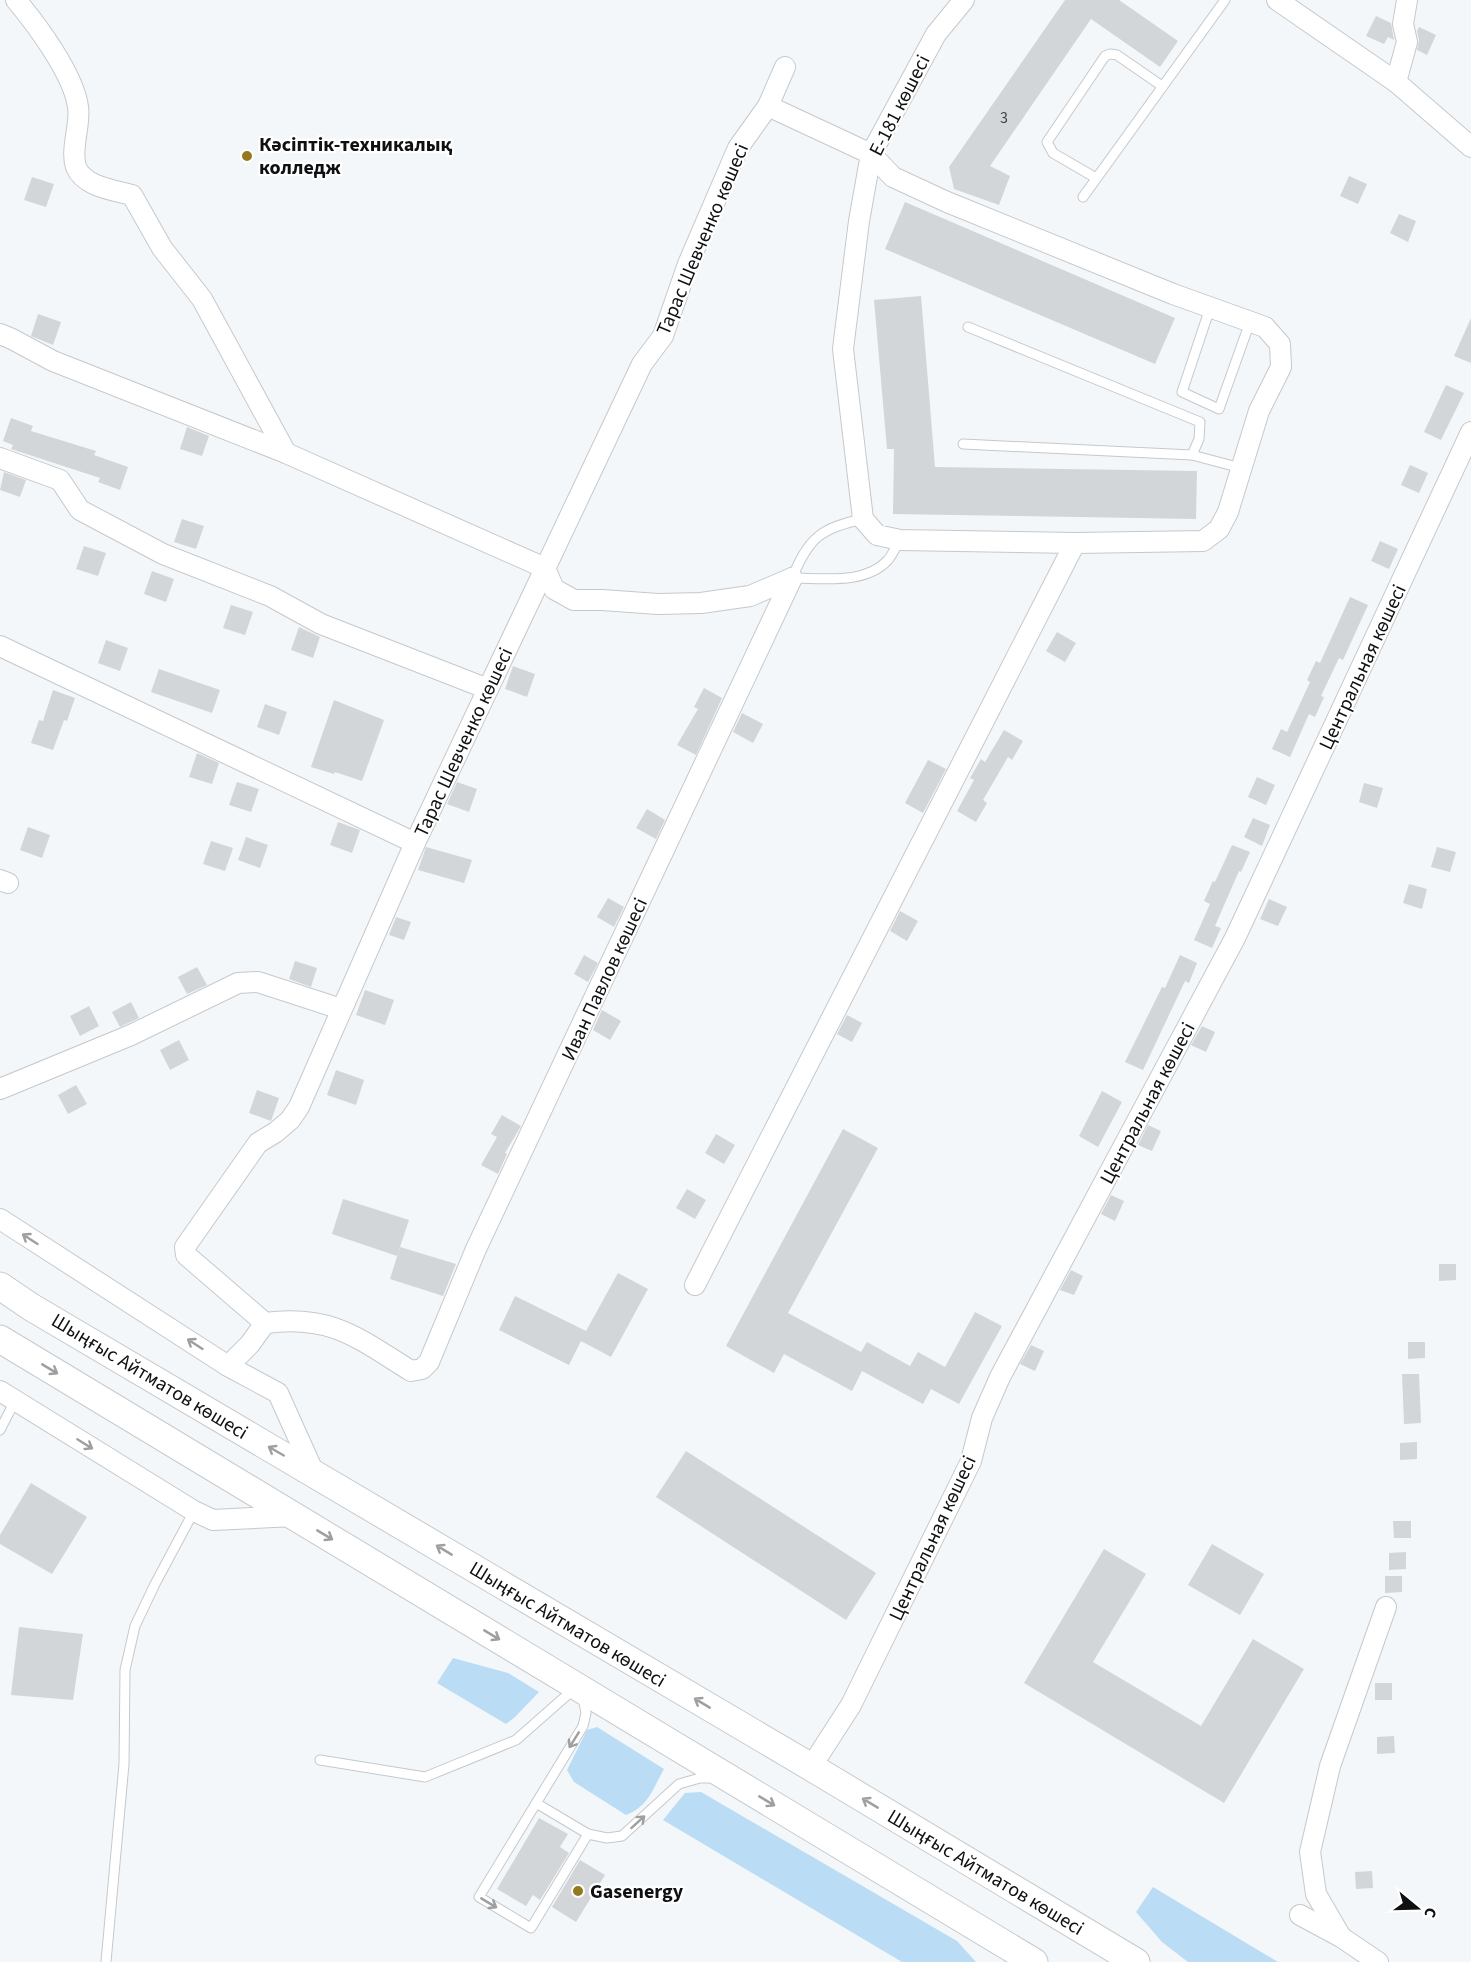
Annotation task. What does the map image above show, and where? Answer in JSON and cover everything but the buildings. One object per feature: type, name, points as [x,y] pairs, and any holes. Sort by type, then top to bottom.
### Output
[{"type":"main road","name":"Шыңғыс Айтматов көшесі","points":[[0,1286],[1136,1962]]},
{"type":"main road","points":[[0,1338],[1034,1962]]},
{"type":"street","points":[[16,0],[68,74],[79,107],[76,166],[85,178],[98,186],[132,195],[162,248],[202,299],[286,453]]},
{"type":"street","name":"Е-181 көшесі","points":[[863,519],[843,349],[859,221],[871,154],[936,34],[964,0]]},
{"type":"street","points":[[1277,0],[1396,82],[1471,147]]},
{"type":"street","points":[[1396,82],[1407,42],[1403,24],[1407,0]]},
{"type":"street","name":"Тарас Шевченко көшесі","points":[[265,1323],[186,1255],[185,1246],[258,1143],[290,1120],[299,1107],[415,843],[642,364],[663,336],[688,264],[738,148],[768,106],[785,67]]},
{"type":"street","points":[[768,106],[871,154],[893,177],[947,202],[1210,308],[1265,327],[1280,344],[1281,367],[1259,411],[1228,512],[1219,529],[1203,541],[1075,543],[900,540],[878,535],[863,519]]},
{"type":"street","points":[[0,334],[53,361],[286,453],[545,568],[554,589],[574,600],[658,604],[701,603],[750,596],[792,578]]},
{"type":"street","name":"Центральная көшесі","points":[[811,1767],[851,1705],[971,1461],[982,1418],[1000,1377],[1235,938],[1471,432]]},
{"type":"street","points":[[0,458],[60,480],[80,510],[163,554],[270,596],[321,624],[488,689]]},
{"type":"street","points":[[695,1285],[1075,543]]},
{"type":"street","name":"Иван Павлов көшесі","points":[[265,1323],[290,1319],[315,1322],[351,1334],[411,1371],[422,1369],[429,1362],[476,1249],[792,578]]},
{"type":"street","points":[[0,645],[415,843]]},
{"type":"street","points":[[0,1089],[130,1035],[238,983],[258,982],[341,1009]]},
{"type":"street","points":[[0,1219],[228,1366],[278,1393],[314,1473]]},
{"type":"street","points":[[228,1366],[250,1344],[265,1323]]},
{"type":"street","points":[[8,1396],[194,1511],[213,1520],[294,1516]]},
{"type":"street","points":[[1341,1937],[1316,1894],[1310,1852],[1330,1766],[1386,1607]]},
{"type":"street","points":[[1300,1915],[1341,1937],[1378,1962]]},
{"type":"lane","points":[[1083,197],[1225,0]]},
{"type":"lane","points":[[1096,178],[1053,153],[1047,142],[1105,56],[1117,55],[1162,86]]},
{"type":"lane","points":[[1210,308],[1182,392],[1219,409],[1250,322]]},
{"type":"lane","points":[[968,327],[1200,422],[1199,438],[1192,455]]},
{"type":"lane","points":[[963,444],[1192,455],[1241,468]]},
{"type":"lane","points":[[863,519],[842,523],[822,532],[803,553],[792,578],[844,579],[871,573],[888,560],[900,540]]},
{"type":"lane","points":[[0,1430],[8,1396]]},
{"type":"lane","points":[[106,1962],[124,1764],[125,1670],[135,1626],[194,1511]]},
{"type":"lane","points":[[320,1760],[426,1777],[516,1740],[577,1686],[585,1703],[586,1713],[583,1726],[479,1897],[531,1929],[588,1834]]},
{"type":"lane","points":[[536,1803],[588,1834],[607,1838],[622,1836],[679,1784],[700,1778],[727,1777]]},
{"type":"shaded area","points":[[453,1658],[508,1673],[539,1692],[506,1724],[437,1683]]},
{"type":"shaded area","points":[[597,1727],[664,1769],[645,1802],[626,1815],[574,1782],[567,1770],[587,1730]]},
{"type":"shaded area","points":[[701,1792],[957,1941],[976,1962],[902,1962],[663,1820],[685,1793]]},
{"type":"shaded area","points":[[1153,1887],[1278,1962],[1188,1962],[1162,1942],[1136,1912]]},
{"type":"place","name":"Кәсіптік-техникалық колледж","points":[[247,156]]},
{"type":"place","name":"Gasenergy","points":[[578,1891]]}]
